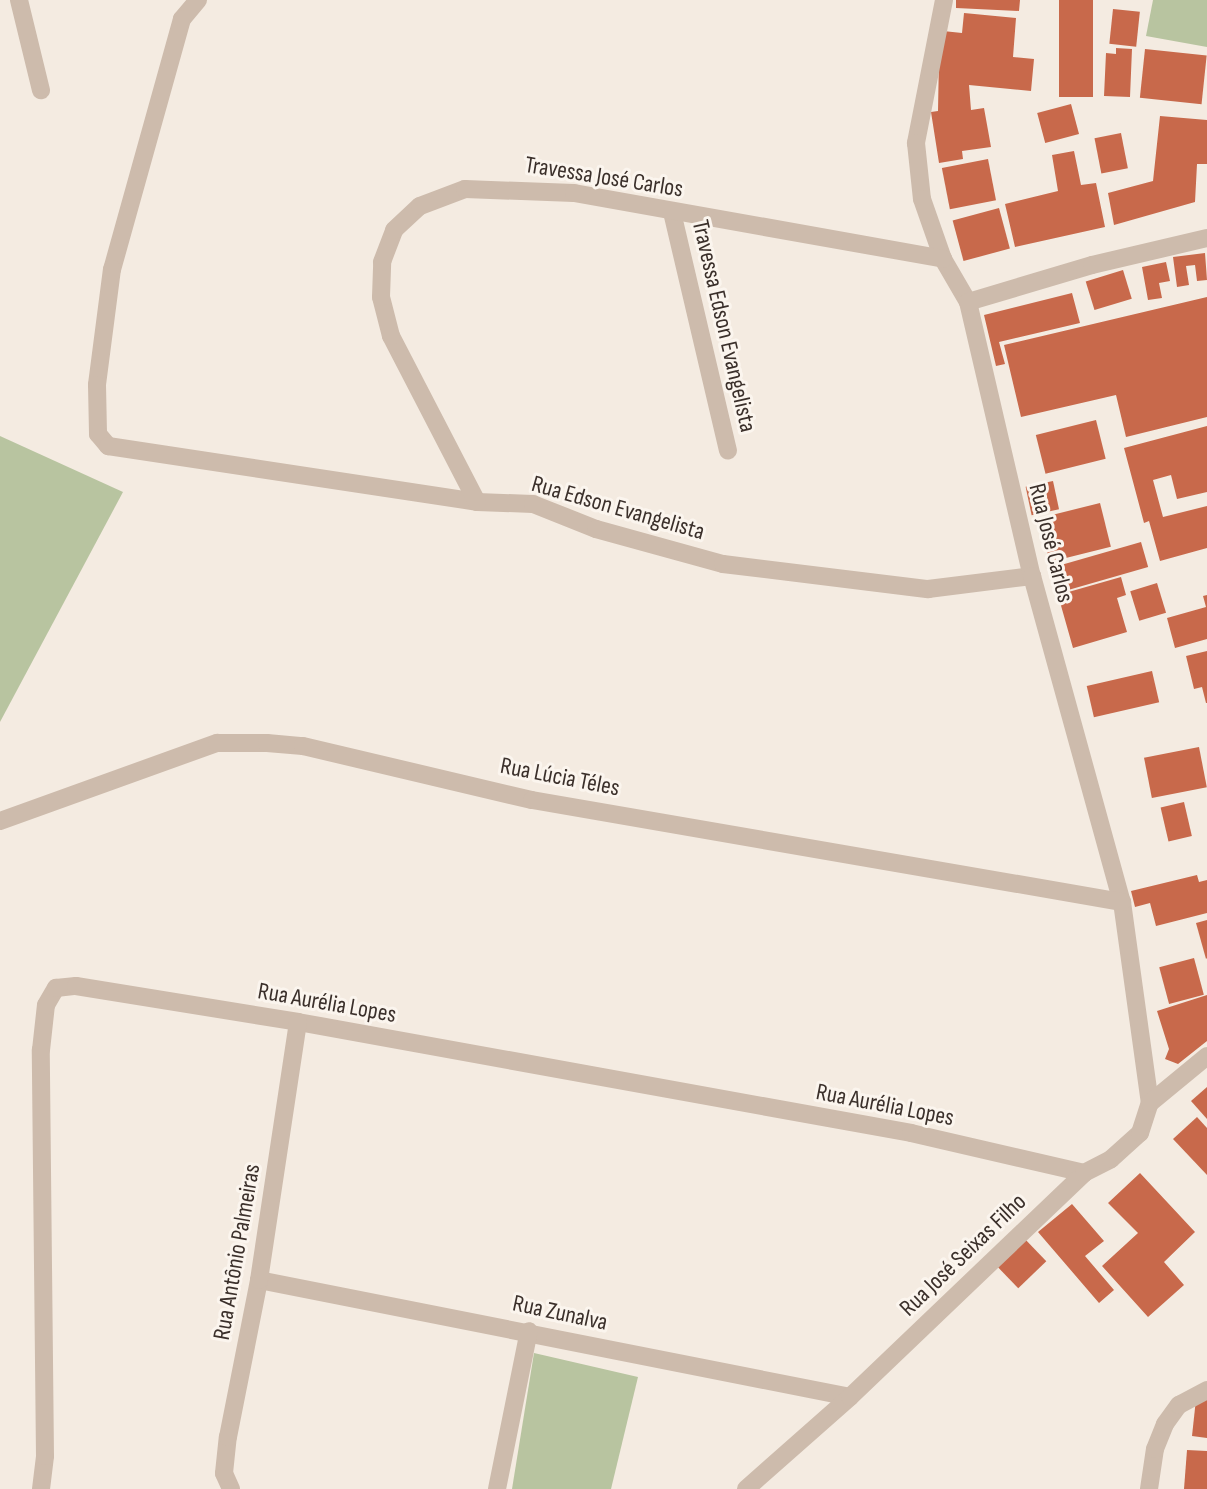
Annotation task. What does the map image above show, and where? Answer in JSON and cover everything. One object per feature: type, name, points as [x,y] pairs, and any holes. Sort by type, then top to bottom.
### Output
[{"type":"street","points":[[19,0],[41,90]]},
{"type":"street","name":"Rua Edson Evangelista","points":[[198,0],[182,19],[112,269],[97,385],[98,433],[108,446],[477,502],[533,504],[596,529],[723,564],[928,589],[1032,576]]},
{"type":"street","name":"Rua José Carlos","points":[[944,0],[916,143],[922,199],[943,259],[968,302],[1032,576],[1122,902],[1150,1103]]},
{"type":"street","name":"Travessa José Carlos","points":[[477,502],[391,336],[381,297],[382,262],[394,230],[420,206],[465,189],[574,192],[672,212],[943,259]]},
{"type":"street","name":"Travessa Edson Evangelista","points":[[672,212],[728,451]]},
{"type":"street","points":[[968,302],[1092,265],[1207,238]]},
{"type":"street","name":"Rua Lúcia Téles","points":[[0,821],[217,743],[267,743],[303,746],[532,800],[1122,902]]},
{"type":"street","name":"Rua Aurélia Lopes","points":[[41,1489],[45,1456],[41,1051],[50,995],[56,989],[76,985],[298,1022],[911,1133],[1084,1173]]},
{"type":"street","name":"Rua Antônio Palmeiras","points":[[231,1489],[224,1473],[228,1437],[259,1280],[298,1022]]},
{"type":"street","name":"Rua José Seixas Filho","points":[[746,1489],[850,1397],[1084,1173],[1111,1159],[1140,1133],[1150,1103],[1207,1056]]},
{"type":"street","name":"Rua Zunalva","points":[[259,1280],[529,1331],[850,1397]]},
{"type":"street","points":[[497,1489],[529,1331]]},
{"type":"street","points":[[1149,1489],[1155,1449],[1165,1424],[1180,1405],[1207,1390]]},
{"type":"green space","points":[[1153,0],[1207,0],[1207,47],[1146,36]]},
{"type":"green space","points":[[0,436],[123,492],[0,722]]},
{"type":"green space","points":[[534,1353],[638,1377],[611,1489],[512,1489]]},
{"type":"building","points":[[956,0],[1020,0],[1019,11],[956,8]]},
{"type":"building","points":[[1059,0],[1093,0],[1093,97],[1059,97]]},
{"type":"building","points":[[1113,9],[1140,12],[1136,47],[1109,44]]},
{"type":"building","points":[[964,13],[1016,18],[1013,57],[1034,59],[1031,91],[969,85],[971,110],[984,108],[991,147],[962,151],[963,159],[939,163],[931,112],[938,111],[939,56],[943,31],[962,33]]},
{"type":"building","points":[[1116,48],[1132,49],[1130,97],[1104,96],[1106,53],[1116,54]]},
{"type":"building","points":[[1145,49],[1207,55],[1202,104],[1140,98]]},
{"type":"building","points":[[1071,104],[1079,134],[1045,143],[1037,113]]},
{"type":"building","points":[[1160,116],[1207,120],[1207,164],[1197,164],[1195,202],[1114,225],[1108,193],[1153,181]]},
{"type":"building","points":[[1121,133],[1128,168],[1101,173],[1094,138]]},
{"type":"building","points":[[1074,151],[1081,185],[1096,183],[1105,227],[1015,247],[1005,204],[1058,191],[1052,155]]},
{"type":"building","points":[[988,159],[996,200],[950,209],[942,168]]},
{"type":"building","points":[[999,208],[1010,249],[964,261],[953,220]]},
{"type":"building","points":[[1205,253],[1207,280],[1197,281],[1195,265],[1186,266],[1189,285],[1177,287],[1173,257]]},
{"type":"building","points":[[1166,262],[1170,281],[1159,283],[1162,298],[1148,300],[1142,267]]},
{"type":"building","points":[[1123,270],[1132,299],[1094,310],[1086,281]]},
{"type":"building","points":[[1072,293],[1080,323],[999,342],[1005,364],[996,366],[984,315]]},
{"type":"building","points":[[1207,297],[1207,417],[1126,437],[1116,395],[1021,417],[1004,345]]},
{"type":"building","points":[[1096,420],[1106,459],[1046,474],[1036,435]]},
{"type":"building","points":[[1207,426],[1207,492],[1177,499],[1171,475],[1153,480],[1163,517],[1207,506],[1207,548],[1160,561],[1149,521],[1144,523],[1124,448]]},
{"type":"building","points":[[1053,481],[1059,509],[1032,515],[1026,487]]},
{"type":"building","points":[[1100,503],[1111,547],[1050,562],[1039,518]]},
{"type":"building","points":[[1141,542],[1148,567],[1058,593],[1051,568]]},
{"type":"building","points":[[1121,577],[1126,595],[1117,598],[1127,632],[1073,648],[1058,595]]},
{"type":"building","points":[[1157,583],[1166,613],[1139,621],[1130,591]]},
{"type":"building","points":[[1207,595],[1207,639],[1175,648],[1167,618],[1206,607],[1203,596]]},
{"type":"building","points":[[1207,651],[1206,703],[1202,687],[1194,689],[1186,656]]},
{"type":"building","points":[[1152,671],[1159,702],[1094,717],[1087,686]]},
{"type":"building","points":[[1199,747],[1207,787],[1152,798],[1144,758]]},
{"type":"building","points":[[1184,802],[1192,836],[1168,842],[1161,807]]},
{"type":"building","points":[[1197,875],[1199,882],[1207,880],[1207,913],[1156,926],[1150,903],[1135,907],[1131,891]]},
{"type":"building","points":[[1207,920],[1207,958],[1206,959],[1196,923]]},
{"type":"building","points":[[1194,958],[1204,995],[1169,1004],[1159,967]]},
{"type":"building","points":[[1207,995],[1207,1041],[1178,1064],[1165,1059],[1169,1049],[1157,1011]]},
{"type":"building","points":[[1207,1087],[1207,1119],[1191,1101]]},
{"type":"building","points":[[1197,1117],[1207,1128],[1207,1175],[1173,1139]]},
{"type":"building","points":[[1140,1173],[1195,1232],[1164,1262],[1184,1285],[1148,1317],[1102,1266],[1138,1233],[1108,1203]]},
{"type":"building","points":[[1072,1204],[1104,1241],[1085,1256],[1114,1290],[1099,1303],[1038,1232]]},
{"type":"building","points":[[1022,1236],[1046,1261],[1018,1288],[994,1263]]},
{"type":"building","points":[[1196,1399],[1207,1400],[1207,1438],[1192,1436]]},
{"type":"building","points":[[1187,1450],[1207,1451],[1207,1489],[1184,1489]]}]
